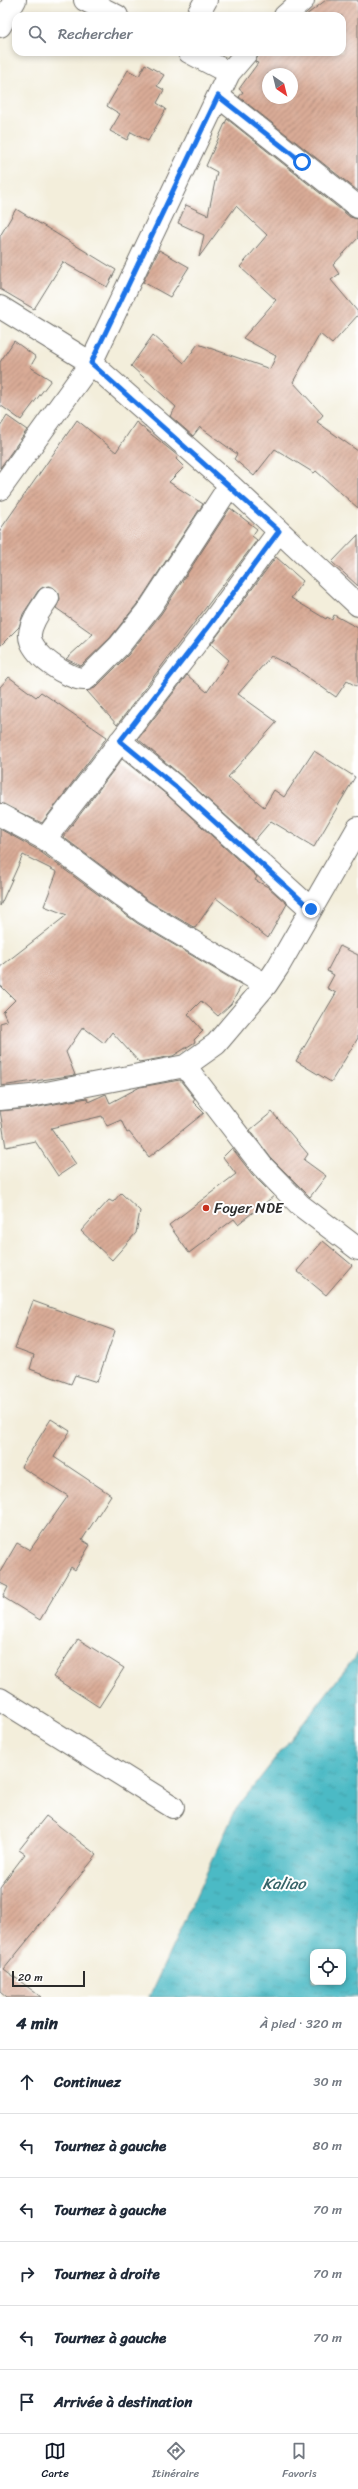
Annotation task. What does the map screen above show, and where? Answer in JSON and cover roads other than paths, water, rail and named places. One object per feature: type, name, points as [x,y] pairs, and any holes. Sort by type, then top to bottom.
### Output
[{"type":"street","points":[[0,26],[15,0]]},
{"type":"street","points":[[85,0],[109,12]]},
{"type":"street","points":[[199,12],[206,0]]},
{"type":"street","points":[[290,12],[303,0]]},
{"type":"street","points":[[197,56],[229,73]]},
{"type":"street","points":[[0,489],[91,363],[229,73],[244,56]]},
{"type":"street","points":[[218,96],[358,208]]},
{"type":"street","points":[[0,307],[91,363],[230,485],[358,605]]},
{"type":"street","points":[[48,598],[32,624],[29,635],[31,643],[36,653],[74,679],[86,679],[119,646],[151,606],[230,485]]},
{"type":"street","points":[[45,839],[210,625],[279,531]]},
{"type":"street","points":[[120,741],[175,786],[311,909]]},
{"type":"street","points":[[0,815],[45,839],[142,912],[266,985]]},
{"type":"street","points":[[0,1099],[31,1096],[185,1066],[216,1044],[266,985],[358,828]]},
{"type":"street","points":[[185,1066],[262,1166],[300,1205],[358,1248]]},
{"type":"street","points":[[0,1699],[173,1807]]},
{"type":"water","name":"Kaliao","points":[[358,1653],[358,1997],[149,1997],[236,1809]]},
{"type":"place","name":"Foyer NDE","points":[[206,1208]]}]
